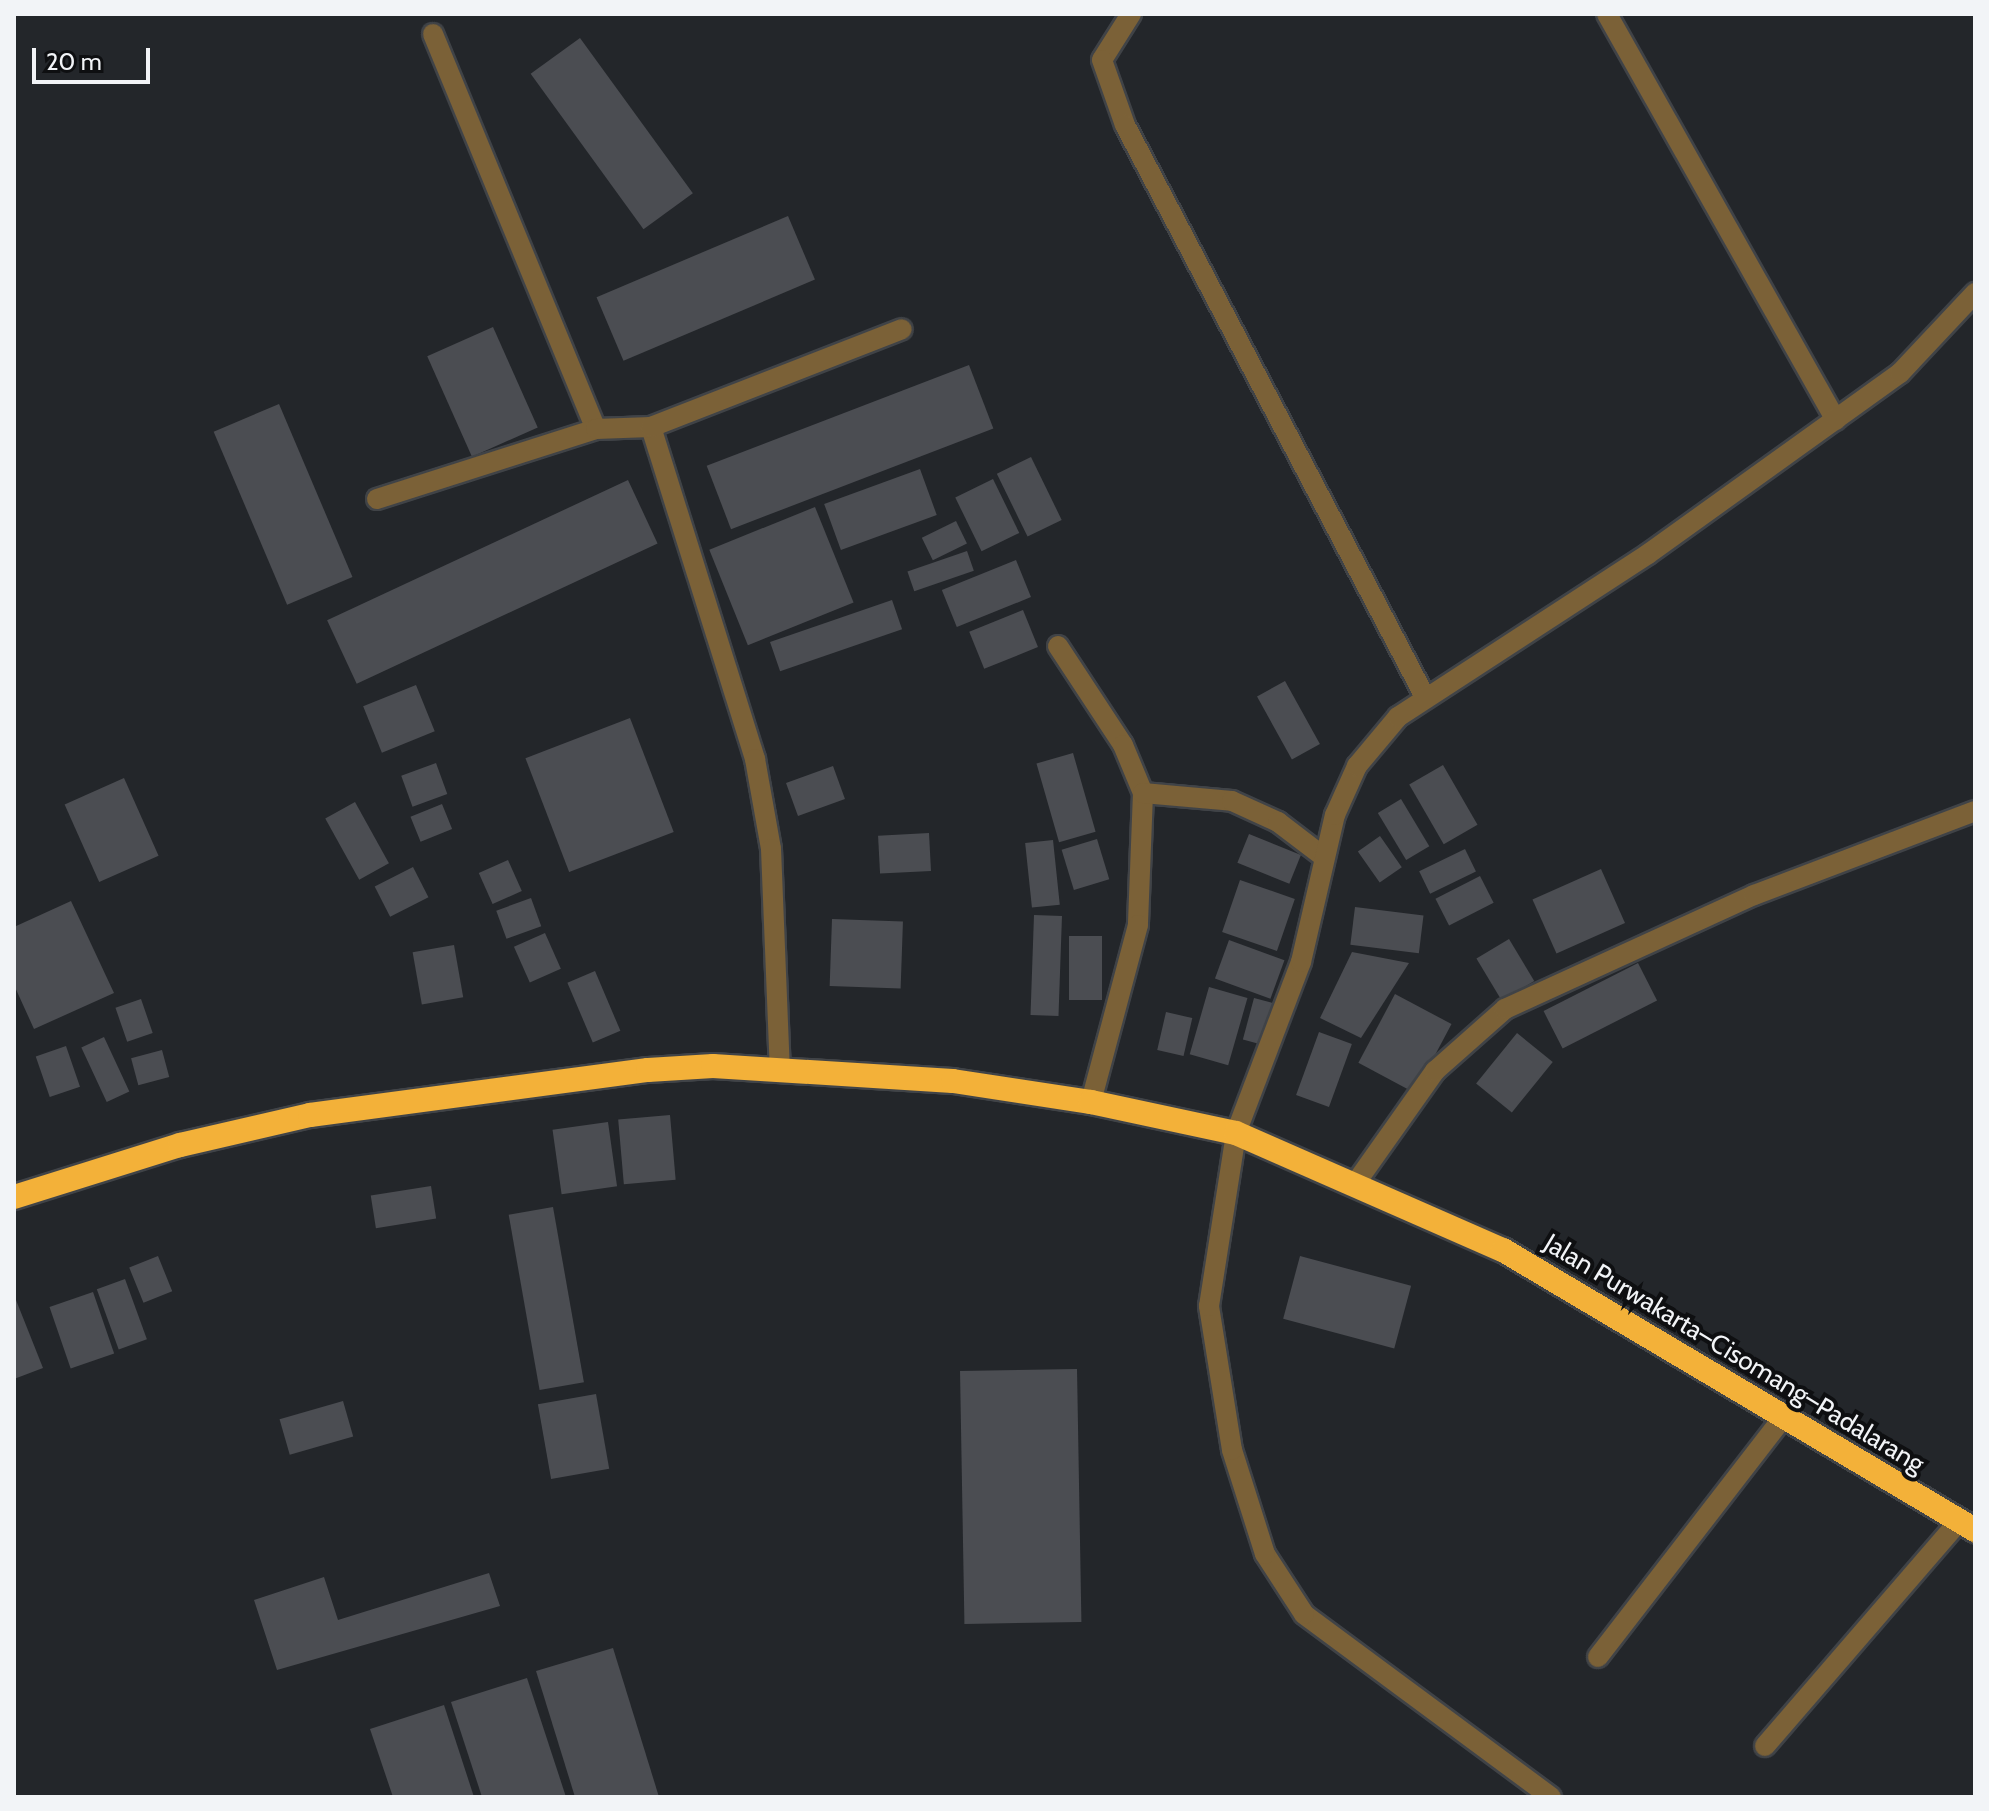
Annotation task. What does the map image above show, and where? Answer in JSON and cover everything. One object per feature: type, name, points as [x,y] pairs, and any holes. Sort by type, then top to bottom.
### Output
[{"type":"highway","name":"Jalan Purwakarta–Cisomang–Padalarang","points":[[14,1197],[180,1145],[310,1115],[648,1070],[780,1071],[953,1081],[1091,1102],[1236,1133],[1357,1181],[1634,1321],[1783,1418],[1967,1525]]},
{"type":"street","points":[[1131,14],[1102,60],[1125,125],[1425,697]]},
{"type":"street","points":[[1607,14],[1836,420]]},
{"type":"street","points":[[433,34],[596,429]]},
{"type":"street","points":[[1551,1797],[1304,1614],[1265,1554],[1232,1450],[1209,1306],[1236,1133],[1301,962],[1320,854],[1357,766],[1425,697],[1648,554],[1900,373],[1975,293]]},
{"type":"street","points":[[377,499],[596,429],[651,427],[902,329]]},
{"type":"street","points":[[651,427],[755,759],[771,849],[780,1071]]},
{"type":"street","points":[[1058,646],[1123,745],[1143,793],[1138,925],[1091,1102]]},
{"type":"street","points":[[1143,793],[1232,801],[1278,822],[1320,854]]},
{"type":"street","points":[[1357,1181],[1444,1060],[1505,1009],[1754,895],[1975,811]]},
{"type":"street","points":[[1598,1657],[1783,1418]]},
{"type":"street","points":[[1765,1746],[1967,1525]]},
{"type":"building","points":[[580,38],[693,193],[644,229],[531,74]]},
{"type":"building","points":[[788,216],[815,280],[623,361],[597,297]]},
{"type":"building","points":[[493,327],[538,427],[472,457],[427,356]]},
{"type":"building","points":[[969,365],[993,428],[731,529],[707,466]]},
{"type":"building","points":[[279,404],[352,577],[287,605],[214,432]]},
{"type":"building","points":[[1031,457],[1062,520],[1028,537],[997,474]]},
{"type":"building","points":[[920,469],[937,515],[841,550],[824,504]]},
{"type":"building","points":[[993,479],[1019,533],[982,551],[955,497]]},
{"type":"building","points":[[628,480],[658,543],[357,684],[327,620]]},
{"type":"building","points":[[815,507],[854,602],[748,645],[709,550]]},
{"type":"building","points":[[956,521],[967,543],[933,560],[922,538]]},
{"type":"building","points":[[967,551],[974,571],[914,591],[907,572]]},
{"type":"building","points":[[1016,560],[1031,597],[957,627],[942,590]]},
{"type":"building","points":[[892,600],[902,629],[780,671],[770,642]]},
{"type":"building","points":[[1023,610],[1038,647],[984,669],[969,632]]},
{"type":"building","points":[[1285,681],[1320,744],[1292,759],[1257,697]]},
{"type":"building","points":[[416,685],[435,731],[382,753],[363,706]]},
{"type":"building","points":[[630,718],[674,832],[569,872],[525,758]]},
{"type":"building","points":[[1073,753],[1096,832],[1059,842],[1036,763]]},
{"type":"building","points":[[436,763],[447,794],[413,807],[401,776]]},
{"type":"building","points":[[1443,765],[1478,825],[1444,844],[1409,784]]},
{"type":"building","points":[[833,766],[845,799],[798,816],[786,783]]},
{"type":"building","points":[[124,778],[159,856],[99,882],[65,804]]},
{"type":"building","points":[[1401,799],[1429,846],[1406,860],[1378,813]]},
{"type":"building","points":[[355,802],[389,863],[359,880],[325,818]]},
{"type":"building","points":[[442,804],[452,829],[421,842],[410,817]]},
{"type":"building","points":[[929,833],[931,871],[880,874],[878,836]]},
{"type":"building","points":[[1249,834],[1301,855],[1289,884],[1237,863]]},
{"type":"building","points":[[1380,836],[1402,867],[1380,883],[1358,851]]},
{"type":"building","points":[[1097,839],[1109,879],[1074,890],[1062,850]]},
{"type":"building","points":[[1053,840],[1060,905],[1032,908],[1025,843]]},
{"type":"building","points":[[1465,849],[1476,871],[1430,894],[1419,871]]},
{"type":"building","points":[[508,860],[522,891],[493,904],[479,873]]},
{"type":"building","points":[[413,867],[428,897],[390,917],[375,887]]},
{"type":"building","points":[[1601,869],[1625,923],[1556,953],[1532,900]]},
{"type":"building","points":[[1480,876],[1494,903],[1449,925],[1435,899]]},
{"type":"building","points":[[1240,880],[1295,899],[1277,951],[1222,932]]},
{"type":"building","points":[[531,898],[541,926],[506,939],[496,911]]},
{"type":"building","points":[[71,901],[114,993],[34,1029],[14,985],[14,927]]},
{"type":"building","points":[[1355,907],[1423,915],[1419,953],[1350,945]]},
{"type":"building","points":[[1034,915],[1062,916],[1058,1016],[1031,1015]]},
{"type":"building","points":[[832,919],[903,921],[901,988],[830,986]]},
{"type":"building","points":[[545,933],[561,969],[530,982],[514,947]]},
{"type":"building","points":[[1069,936],[1102,936],[1102,1000],[1069,1000]]},
{"type":"building","points":[[1509,939],[1534,981],[1502,1001],[1476,959]]},
{"type":"building","points":[[1229,940],[1284,960],[1270,999],[1215,979]]},
{"type":"building","points":[[454,945],[463,997],[422,1004],[413,952]]},
{"type":"building","points":[[1352,952],[1409,963],[1361,1038],[1320,1018]]},
{"type":"building","points":[[1638,963],[1657,1000],[1563,1049],[1544,1011]]},
{"type":"building","points":[[595,971],[620,1031],[593,1043],[567,983]]},
{"type":"building","points":[[1209,987],[1247,998],[1228,1065],[1190,1054]]},
{"type":"building","points":[[1395,994],[1452,1024],[1415,1093],[1358,1063]]},
{"type":"building","points":[[1254,998],[1276,1004],[1265,1045],[1243,1040]]},
{"type":"building","points":[[141,999],[153,1033],[127,1042],[115,1008]]},
{"type":"building","points":[[1166,1012],[1192,1018],[1184,1056],[1157,1050]]},
{"type":"building","points":[[1319,1032],[1352,1044],[1329,1107],[1296,1095]]},
{"type":"building","points":[[1517,1033],[1553,1062],[1512,1112],[1476,1084]]},
{"type":"building","points":[[104,1037],[129,1091],[107,1102],[81,1048]]},
{"type":"building","points":[[66,1046],[80,1087],[50,1097],[36,1056]]},
{"type":"building","points":[[162,1050],[169,1077],[138,1085],[131,1058]]},
{"type":"building","points":[[670,1115],[676,1180],[624,1184],[618,1120]]},
{"type":"building","points":[[608,1122],[617,1186],[562,1194],[553,1130]]},
{"type":"building","points":[[431,1186],[436,1219],[376,1228],[371,1196]]},
{"type":"building","points":[[553,1207],[584,1382],[540,1390],[509,1215]]},
{"type":"building","points":[[158,1256],[172,1291],[143,1303],[129,1268]]},
{"type":"building","points":[[1300,1256],[1411,1286],[1394,1349],[1283,1319]]},
{"type":"building","points":[[125,1279],[147,1339],[119,1349],[97,1289]]},
{"type":"building","points":[[93,1292],[114,1353],[71,1368],[50,1307]]},
{"type":"building","points":[[14,1295],[43,1368],[14,1379]]},
{"type":"building","points":[[1077,1369],[1081,1622],[964,1624],[960,1371]]},
{"type":"building","points":[[596,1394],[609,1469],[551,1479],[538,1404]]},
{"type":"building","points":[[343,1401],[353,1437],[290,1455],[280,1419]]},
{"type":"building","points":[[489,1573],[500,1606],[277,1670],[254,1600],[324,1577],[338,1620]]},
{"type":"building","points":[[613,1648],[659,1797],[575,1797],[536,1671]]},
{"type":"building","points":[[527,1678],[566,1797],[482,1797],[451,1702]]},
{"type":"building","points":[[444,1705],[474,1797],[393,1797],[370,1729]]}]
